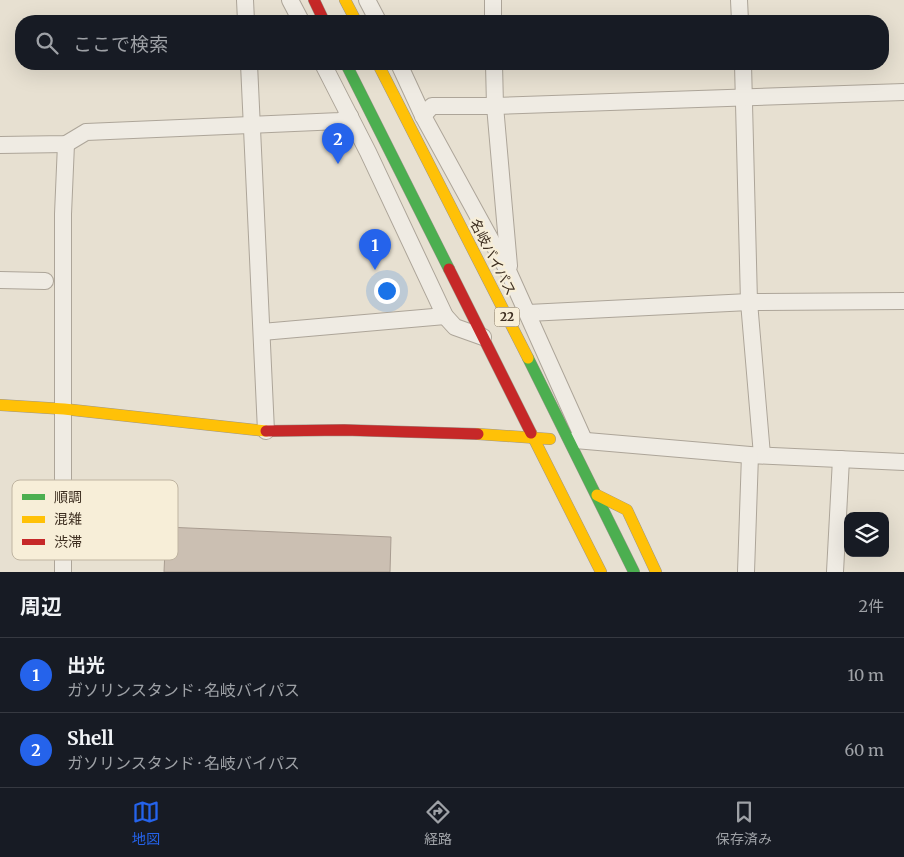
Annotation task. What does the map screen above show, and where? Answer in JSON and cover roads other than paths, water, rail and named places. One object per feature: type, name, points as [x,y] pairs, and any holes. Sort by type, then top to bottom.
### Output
[{"type":"main road","points":[[314,0],[321,15]]},
{"type":"main road","points":[[345,0],[353,15]]},
{"type":"main road","name":"22","points":[[349,70],[601,572]]},
{"type":"main road","name":"名岐バイパス","points":[[381,70],[577,440],[597,495],[634,572]]},
{"type":"main road","points":[[0,405],[59,409],[266,431],[344,430],[486,434],[550,439]]},
{"type":"main road","points":[[597,495],[627,510],[656,572]]},
{"type":"street","points":[[245,0],[246,15]]},
{"type":"street","points":[[290,0],[298,15]]},
{"type":"street","points":[[367,0],[375,15]]},
{"type":"street","points":[[493,0],[493,15]]},
{"type":"street","points":[[739,0],[740,15]]},
{"type":"street","points":[[249,70],[266,431]]},
{"type":"street","points":[[325,70],[368,152],[445,316],[455,326],[483,337]]},
{"type":"street","points":[[402,70],[423,116],[510,273],[528,313],[577,440]]},
{"type":"street","points":[[494,70],[495,106],[510,273]]},
{"type":"street","points":[[742,70],[749,302],[756,454],[746,572]]},
{"type":"street","points":[[423,116],[432,106],[744,99],[904,92]]},
{"type":"street","points":[[0,145],[66,144],[86,132],[340,121],[350,116]]},
{"type":"street","points":[[61,480],[59,409],[66,144]]},
{"type":"street","points":[[0,280],[46,281]]},
{"type":"street","points":[[528,313],[749,302],[904,301]]},
{"type":"street","points":[[262,332],[445,316]]},
{"type":"street","points":[[550,439],[756,454],[904,462]]},
{"type":"street","points":[[835,572],[841,459]]},
{"type":"place","name":"Shell","points":[[338,164]]},
{"type":"place","name":"出光","points":[[375,270]]}]
